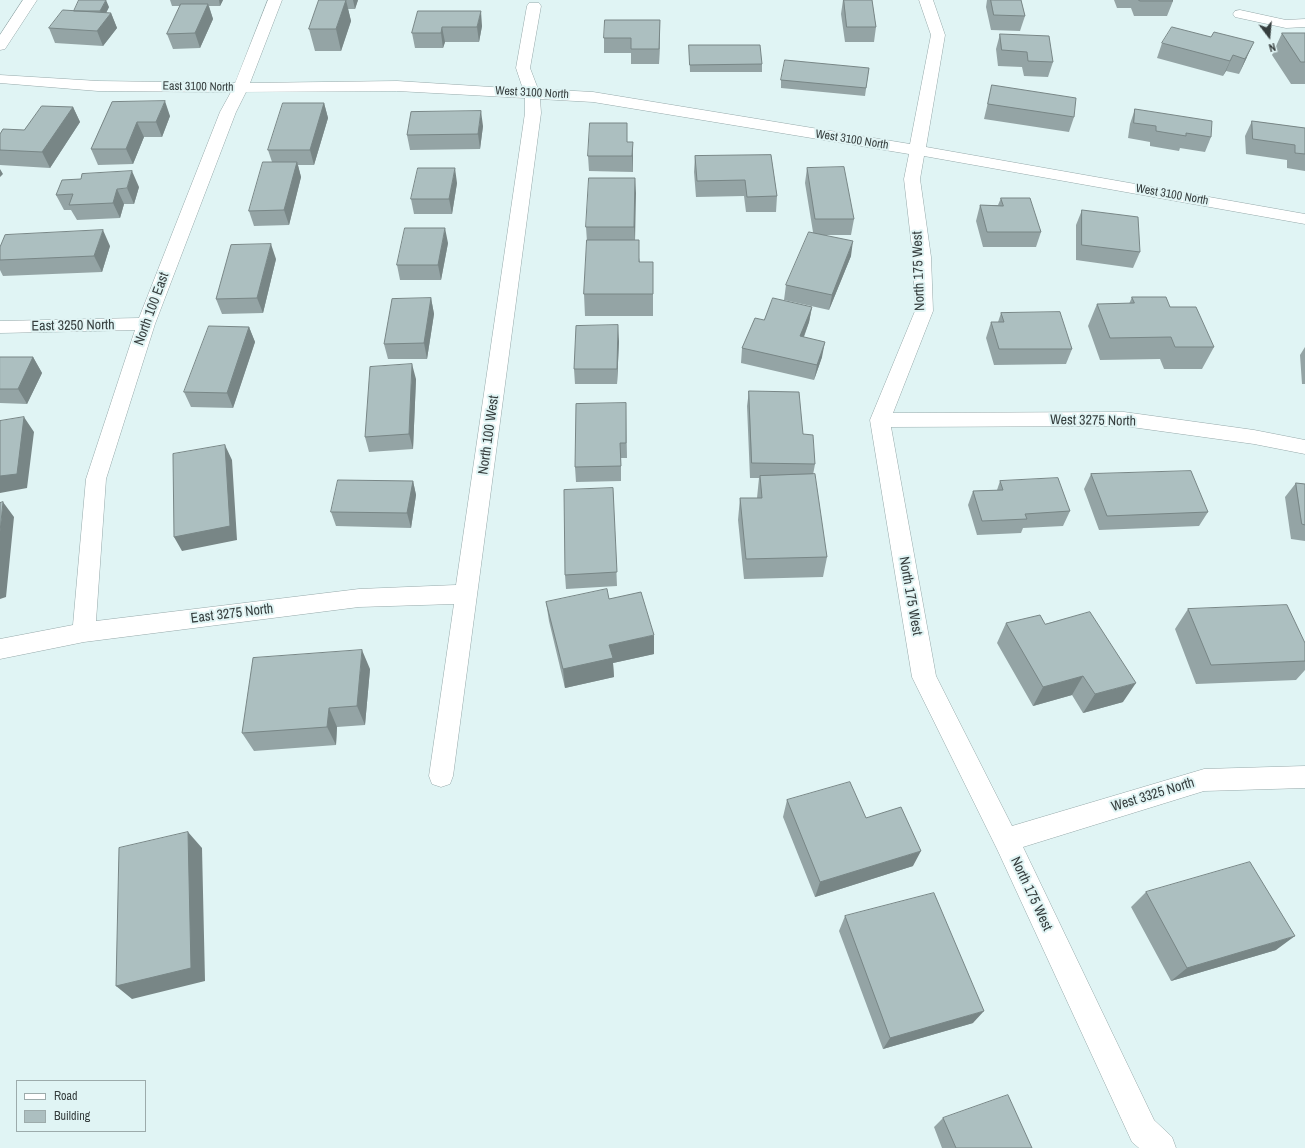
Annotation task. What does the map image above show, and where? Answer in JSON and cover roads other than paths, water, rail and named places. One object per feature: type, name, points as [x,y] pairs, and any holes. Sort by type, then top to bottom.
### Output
[{"type":"street","points":[[0,46],[30,0]]},
{"type":"street","name":"North 100 East","points":[[84,632],[96,479],[146,324],[228,112],[241,88],[275,0]]},
{"type":"street","name":"North 175 West","points":[[926,0],[938,35],[916,150],[912,179],[922,257],[924,311],[880,420],[924,677],[1006,840],[1143,1131],[1161,1148]]},
{"type":"street","name":"North 100 West","points":[[441,776],[534,114],[532,93],[523,68],[534,6]]},
{"type":"street","points":[[1240,14],[1286,24],[1305,23]]},
{"type":"street","name":"East 3100 North","points":[[0,79],[98,86],[241,88],[397,86]]},
{"type":"street","name":"West 3100 North","points":[[397,86],[593,97],[916,150],[1305,219]]},
{"type":"street","name":"East 3250 North","points":[[0,327],[146,324]]},
{"type":"street","name":"West 3275 North","points":[[880,420],[1124,419],[1254,437],[1305,447]]},
{"type":"street","name":"East 3275 North","points":[[0,649],[84,632],[359,598],[466,594]]},
{"type":"street","name":"West 3325 North","points":[[1006,840],[1204,780],[1305,778]]}]
